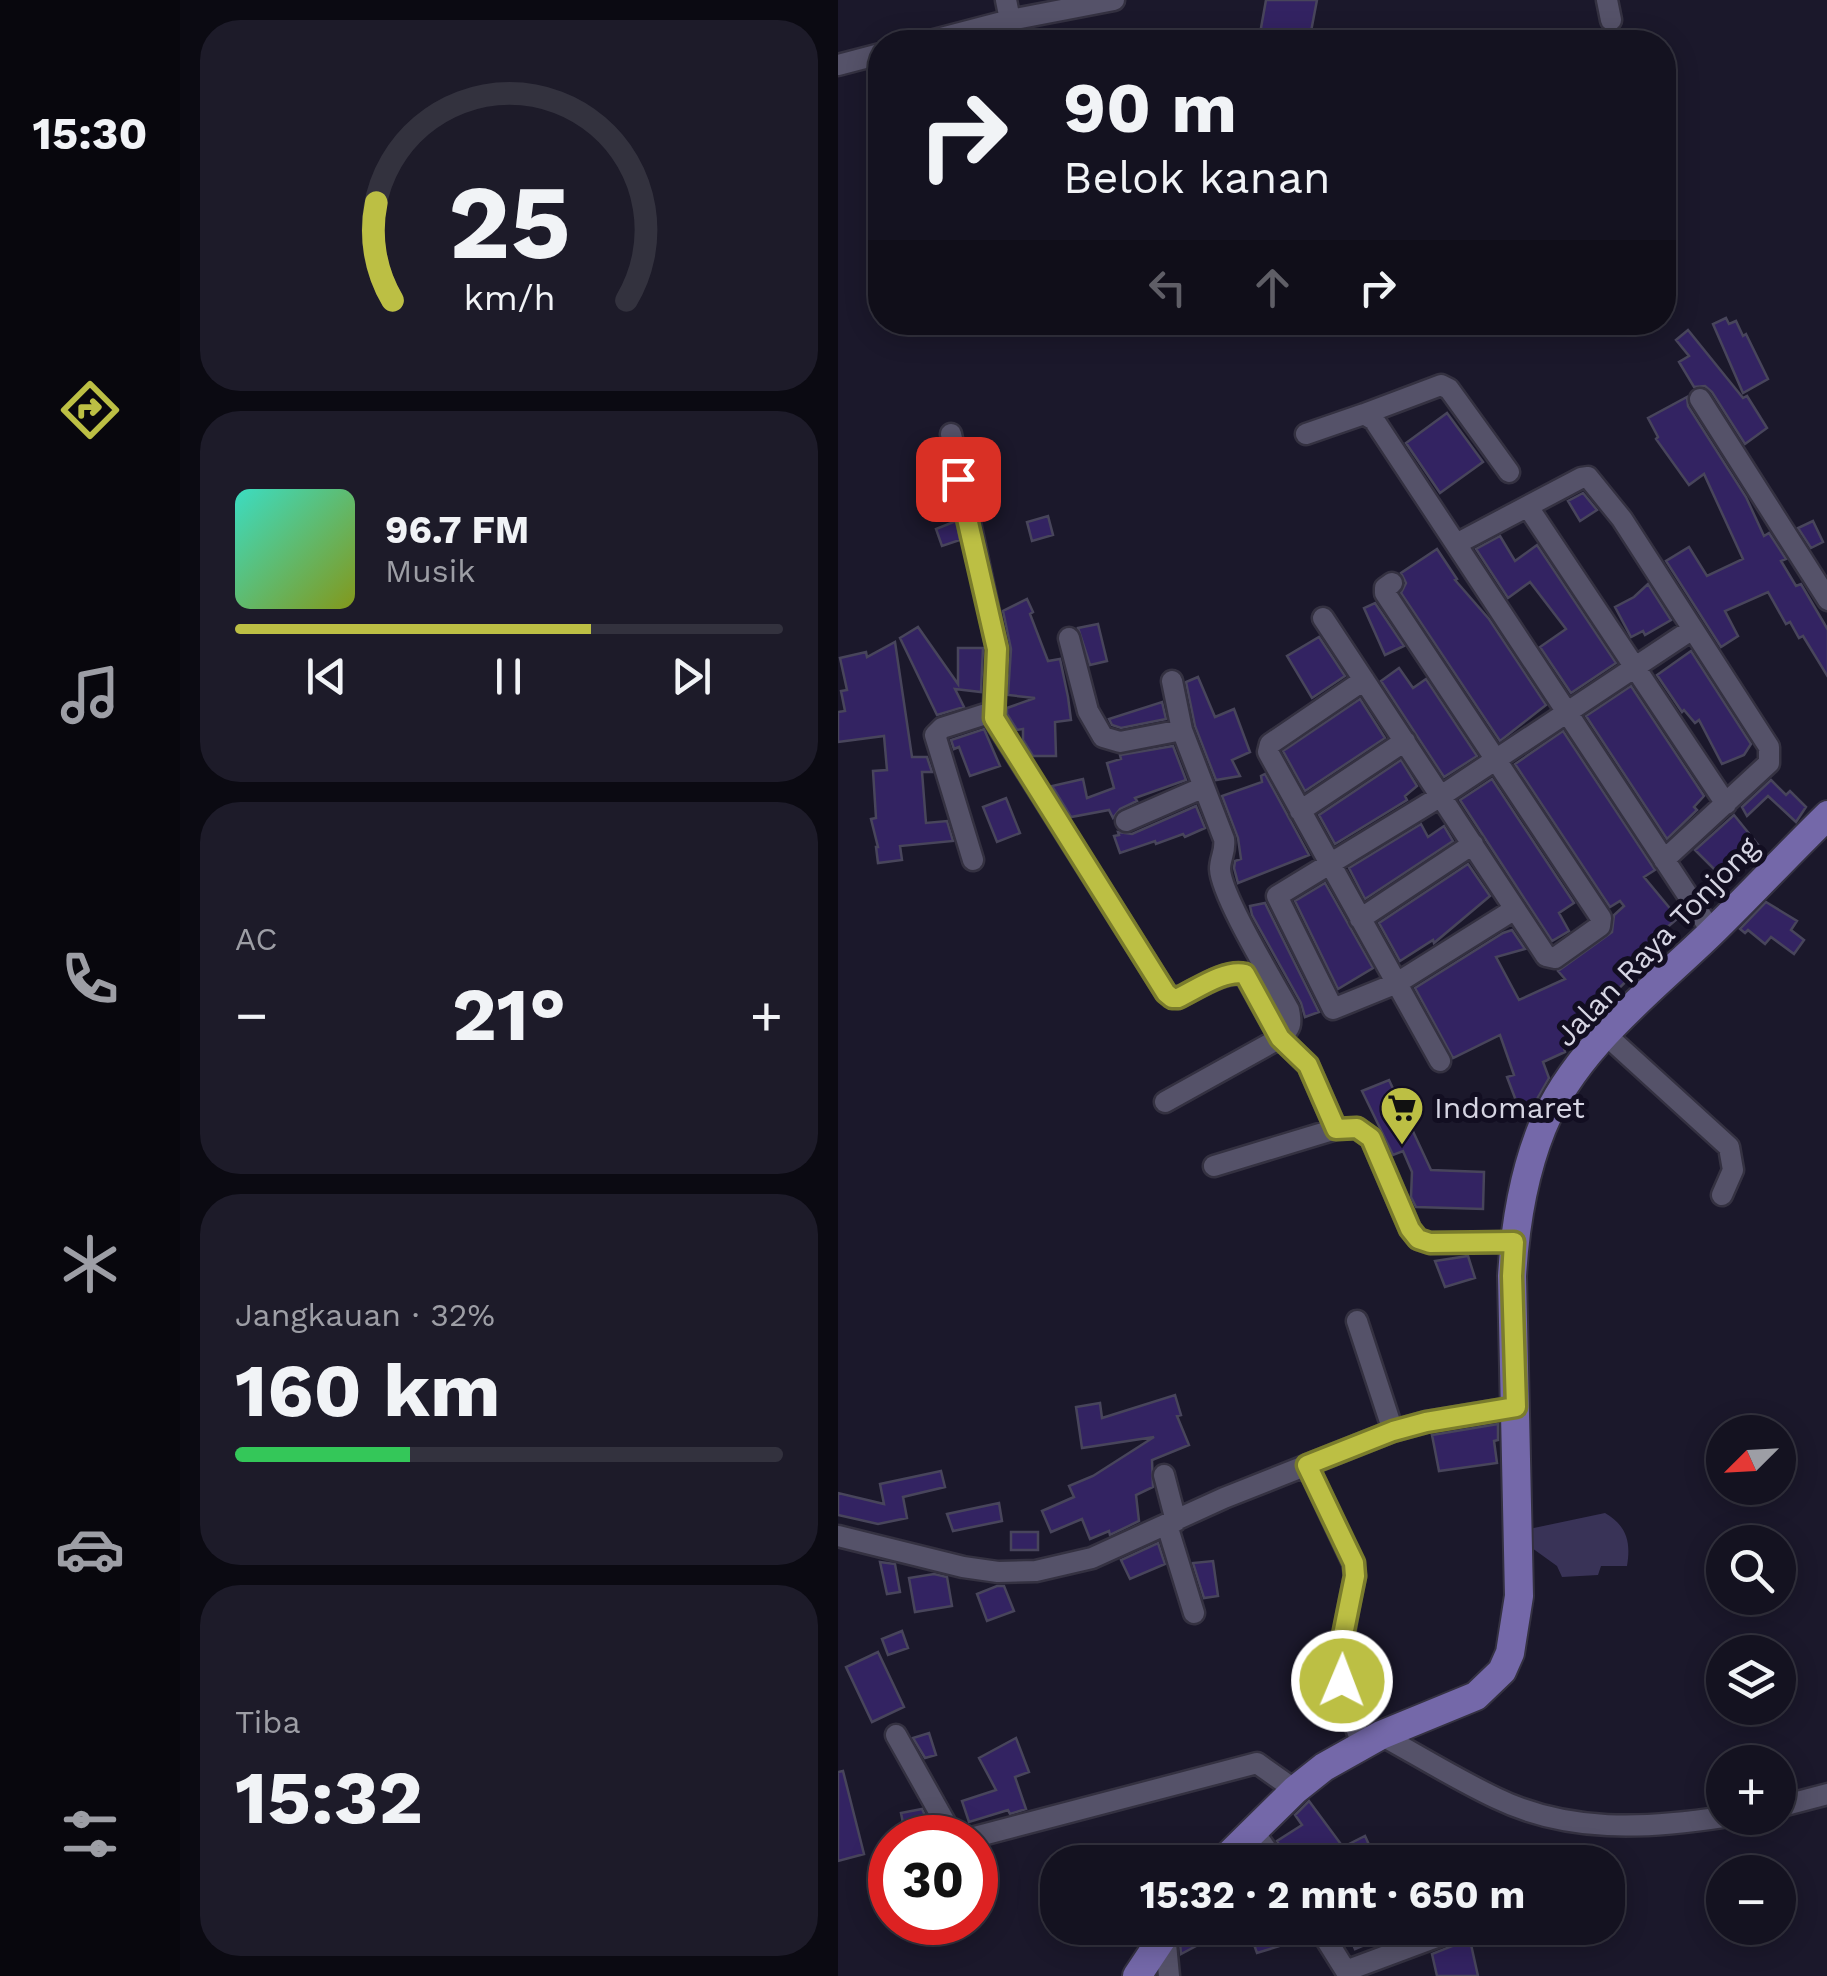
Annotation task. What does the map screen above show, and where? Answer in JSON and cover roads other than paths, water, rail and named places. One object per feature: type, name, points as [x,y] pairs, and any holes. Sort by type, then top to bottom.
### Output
[{"type":"main road","name":"Jalan Raya Tonjong","points":[[1240,1845],[1324,1767],[1372,1740],[1476,1696],[1502,1671],[1510,1653],[1520,1596],[1514,1242],[1528,1170],[1542,1127],[1572,1076],[1605,1034],[1828,814]]},
{"type":"main road","points":[[1137,1976],[1157,1945]]},
{"type":"street","points":[[969,30],[1008,10],[1114,0]]},
{"type":"street","points":[[838,65],[868,57]]},
{"type":"street","points":[[1306,434],[1441,384],[1450,389],[1509,472]]},
{"type":"street","points":[[1700,399],[1828,600]]},
{"type":"street","points":[[1364,414],[1374,420],[1458,543],[1712,932]]},
{"type":"street","points":[[951,434],[997,649],[992,712],[997,726],[1166,993],[1178,998],[1228,974],[1245,974],[1280,1038],[1308,1065],[1336,1129]]},
{"type":"street","points":[[1458,543],[1588,477],[1622,519],[1769,747],[1771,756],[1769,763],[1664,860]]},
{"type":"street","points":[[1528,507],[1726,804]]},
{"type":"street","points":[[1323,618],[1550,958],[1602,922],[1385,592],[1384,588],[1392,583]]},
{"type":"street","points":[[1515,909],[1397,983],[1337,1009],[1330,1006],[1277,896],[1441,796],[1691,630]]},
{"type":"street","points":[[1069,638],[1088,711],[1104,738],[1120,742],[1182,730]]},
{"type":"street","points":[[1364,680],[1267,748],[1440,1060]]},
{"type":"street","points":[[1165,1102],[1280,1038],[1290,1028],[1289,1010],[1230,900],[1220,871],[1226,850],[1224,839],[1182,730],[1172,681]]},
{"type":"street","points":[[973,860],[934,740],[942,728],[992,712]]},
{"type":"street","points":[[1300,811],[1405,741]]},
{"type":"street","points":[[1126,821],[1204,787]]},
{"type":"street","points":[[1360,918],[1473,844]]},
{"type":"street","points":[[1605,1034],[1730,1147],[1733,1170],[1722,1195]]},
{"type":"street","points":[[1214,1166],[1336,1129],[1357,1128],[1371,1138],[1410,1229],[1418,1239],[1430,1243],[1514,1242]]},
{"type":"street","points":[[1357,1322],[1393,1431]]},
{"type":"street","points":[[838,1536],[963,1567],[998,1572],[1036,1571],[1092,1558],[1224,1498],[1393,1431],[1516,1407]]},
{"type":"street","points":[[1307,1465],[1354,1563],[1355,1576],[1340,1650],[1346,1699],[1372,1740],[1498,1800],[1542,1815],[1581,1824],[1626,1827],[1706,1820]]},
{"type":"street","points":[[1164,1475],[1171,1523],[1194,1613]]},
{"type":"street","points":[[896,1736],[941,1815]]},
{"type":"street","points":[[998,1831],[1256,1763],[1295,1790]]},
{"type":"street","points":[[1796,1802],[1828,1794]]},
{"type":"street","points":[[1254,1832],[1263,1845]]},
{"type":"street","points":[[1168,1945],[1169,1976]]},
{"type":"street","points":[[1330,1945],[1348,1973],[1418,1945]]},
{"type":"place","name":"Indomaret","points":[[1402,1146]]}]
